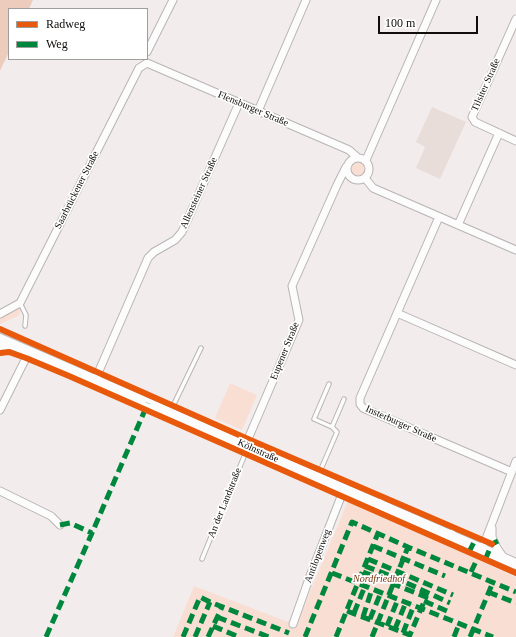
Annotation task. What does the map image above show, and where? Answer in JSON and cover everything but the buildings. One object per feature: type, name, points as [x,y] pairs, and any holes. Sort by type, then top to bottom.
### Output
[{"type":"main road","name":"Kölnstraße","points":[[0,339],[516,564]]},
{"type":"street","points":[[148,50],[173,0]]},
{"type":"street","points":[[258,111],[306,0]]},
{"type":"street","points":[[366,160],[436,0]]},
{"type":"street","name":"Tilsiter Straße","points":[[516,19],[514,30],[472,117],[475,122],[516,141]]},
{"type":"street","name":"Flensburger Straße","points":[[147,61],[239,103],[349,150],[357,157]]},
{"type":"street","name":"Saarbrückener Straße","points":[[20,303],[139,68],[147,61]]},
{"type":"street","name":"Allensteiner Straße","points":[[95,380],[148,258],[154,252],[175,240],[182,232],[239,103]]},
{"type":"street","points":[[458,225],[499,133]]},
{"type":"street","points":[[357,157],[366,160],[369,167],[365,178],[354,180],[349,177],[346,172],[348,162],[357,157]]},
{"type":"street","name":"Eupener Straße","points":[[247,446],[299,320],[292,286],[346,166]]},
{"type":"street","points":[[365,178],[373,188],[516,250]]},
{"type":"street","name":"Insterburger Straße","points":[[438,216],[360,398],[360,406],[512,472]]},
{"type":"street","points":[[0,314],[20,303]]},
{"type":"street","points":[[397,313],[516,365]]},
{"type":"street","points":[[0,347],[11,344]]},
{"type":"street","points":[[0,410],[29,352]]},
{"type":"street","points":[[482,549],[516,461]]},
{"type":"street","name":"Antilopenweg","points":[[293,624],[344,490]]},
{"type":"street","points":[[0,491],[51,516],[60,525]]},
{"type":"street","points":[[492,523],[492,537],[504,558]]},
{"type":"lane","points":[[20,303],[26,314],[25,326]]},
{"type":"lane","points":[[169,412],[201,348]]},
{"type":"lane","points":[[317,478],[337,432],[332,427],[314,419],[329,384]]},
{"type":"lane","points":[[332,427],[344,399]]},
{"type":"lane","name":"An der Landstraße","points":[[202,559],[247,446]]},
{"type":"shaded area","points":[[0,0],[33,0],[29,8],[8,8],[8,54],[0,71]]},
{"type":"shaded area","points":[[432,107],[466,122],[440,179],[416,168],[425,147],[416,142]]},
{"type":"green space","points":[[358,162],[363,164],[365,169],[363,174],[358,176],[353,174],[351,169],[353,164]]},
{"type":"green space","points":[[18,308],[22,309],[18,316],[0,324],[0,317]]},
{"type":"green space","points":[[230,383],[257,395],[242,430],[215,418]]},
{"type":"green space","name":"Nordfriedhof","points":[[348,501],[516,577],[516,637],[173,637],[194,586],[296,625]]},
{"type":"marked path","points":[[46,637],[148,403]]},
{"type":"marked path","points":[[305,637],[352,522],[516,592]]},
{"type":"marked path","points":[[60,525],[70,523],[92,533]]},
{"type":"marked path","points":[[336,637],[378,533]]},
{"type":"marked path","points":[[469,552],[476,538]]},
{"type":"marked path","points":[[485,560],[492,544],[498,541]]},
{"type":"marked path","points":[[373,546],[445,576]]},
{"type":"marked path","points":[[372,637],[408,547]]},
{"type":"marked path","points":[[471,572],[478,557]]},
{"type":"marked path","points":[[368,559],[453,595]]},
{"type":"marked path","points":[[365,566],[396,578],[450,603]]},
{"type":"marked path","points":[[363,572],[426,597],[409,637]]},
{"type":"marked path","points":[[332,573],[493,637]]},
{"type":"marked path","points":[[470,637],[493,582]]},
{"type":"marked path","points":[[354,613],[365,586]]},
{"type":"marked path","points":[[363,617],[372,589]]},
{"type":"marked path","points":[[370,619],[381,592]]},
{"type":"marked path","points":[[488,592],[516,603]]},
{"type":"marked path","points":[[183,637],[200,597],[289,633]]},
{"type":"marked path","points":[[387,626],[398,599]]},
{"type":"marked path","points":[[424,601],[447,611]]},
{"type":"marked path","points":[[195,637],[210,602]]},
{"type":"marked path","points":[[395,629],[406,602]]},
{"type":"marked path","points":[[403,633],[414,605]]},
{"type":"marked path","points":[[208,637],[222,607]]},
{"type":"marked path","points":[[347,611],[410,635]]},
{"type":"marked path","points":[[217,617],[269,637]]},
{"type":"marked path","points":[[454,637],[459,624]]},
{"type":"marked path","points":[[213,626],[239,637]]},
{"type":"cycle path","points":[[0,329],[248,439],[492,544]]},
{"type":"cycle path","points":[[0,353],[9,352],[69,376],[516,573]]}]
